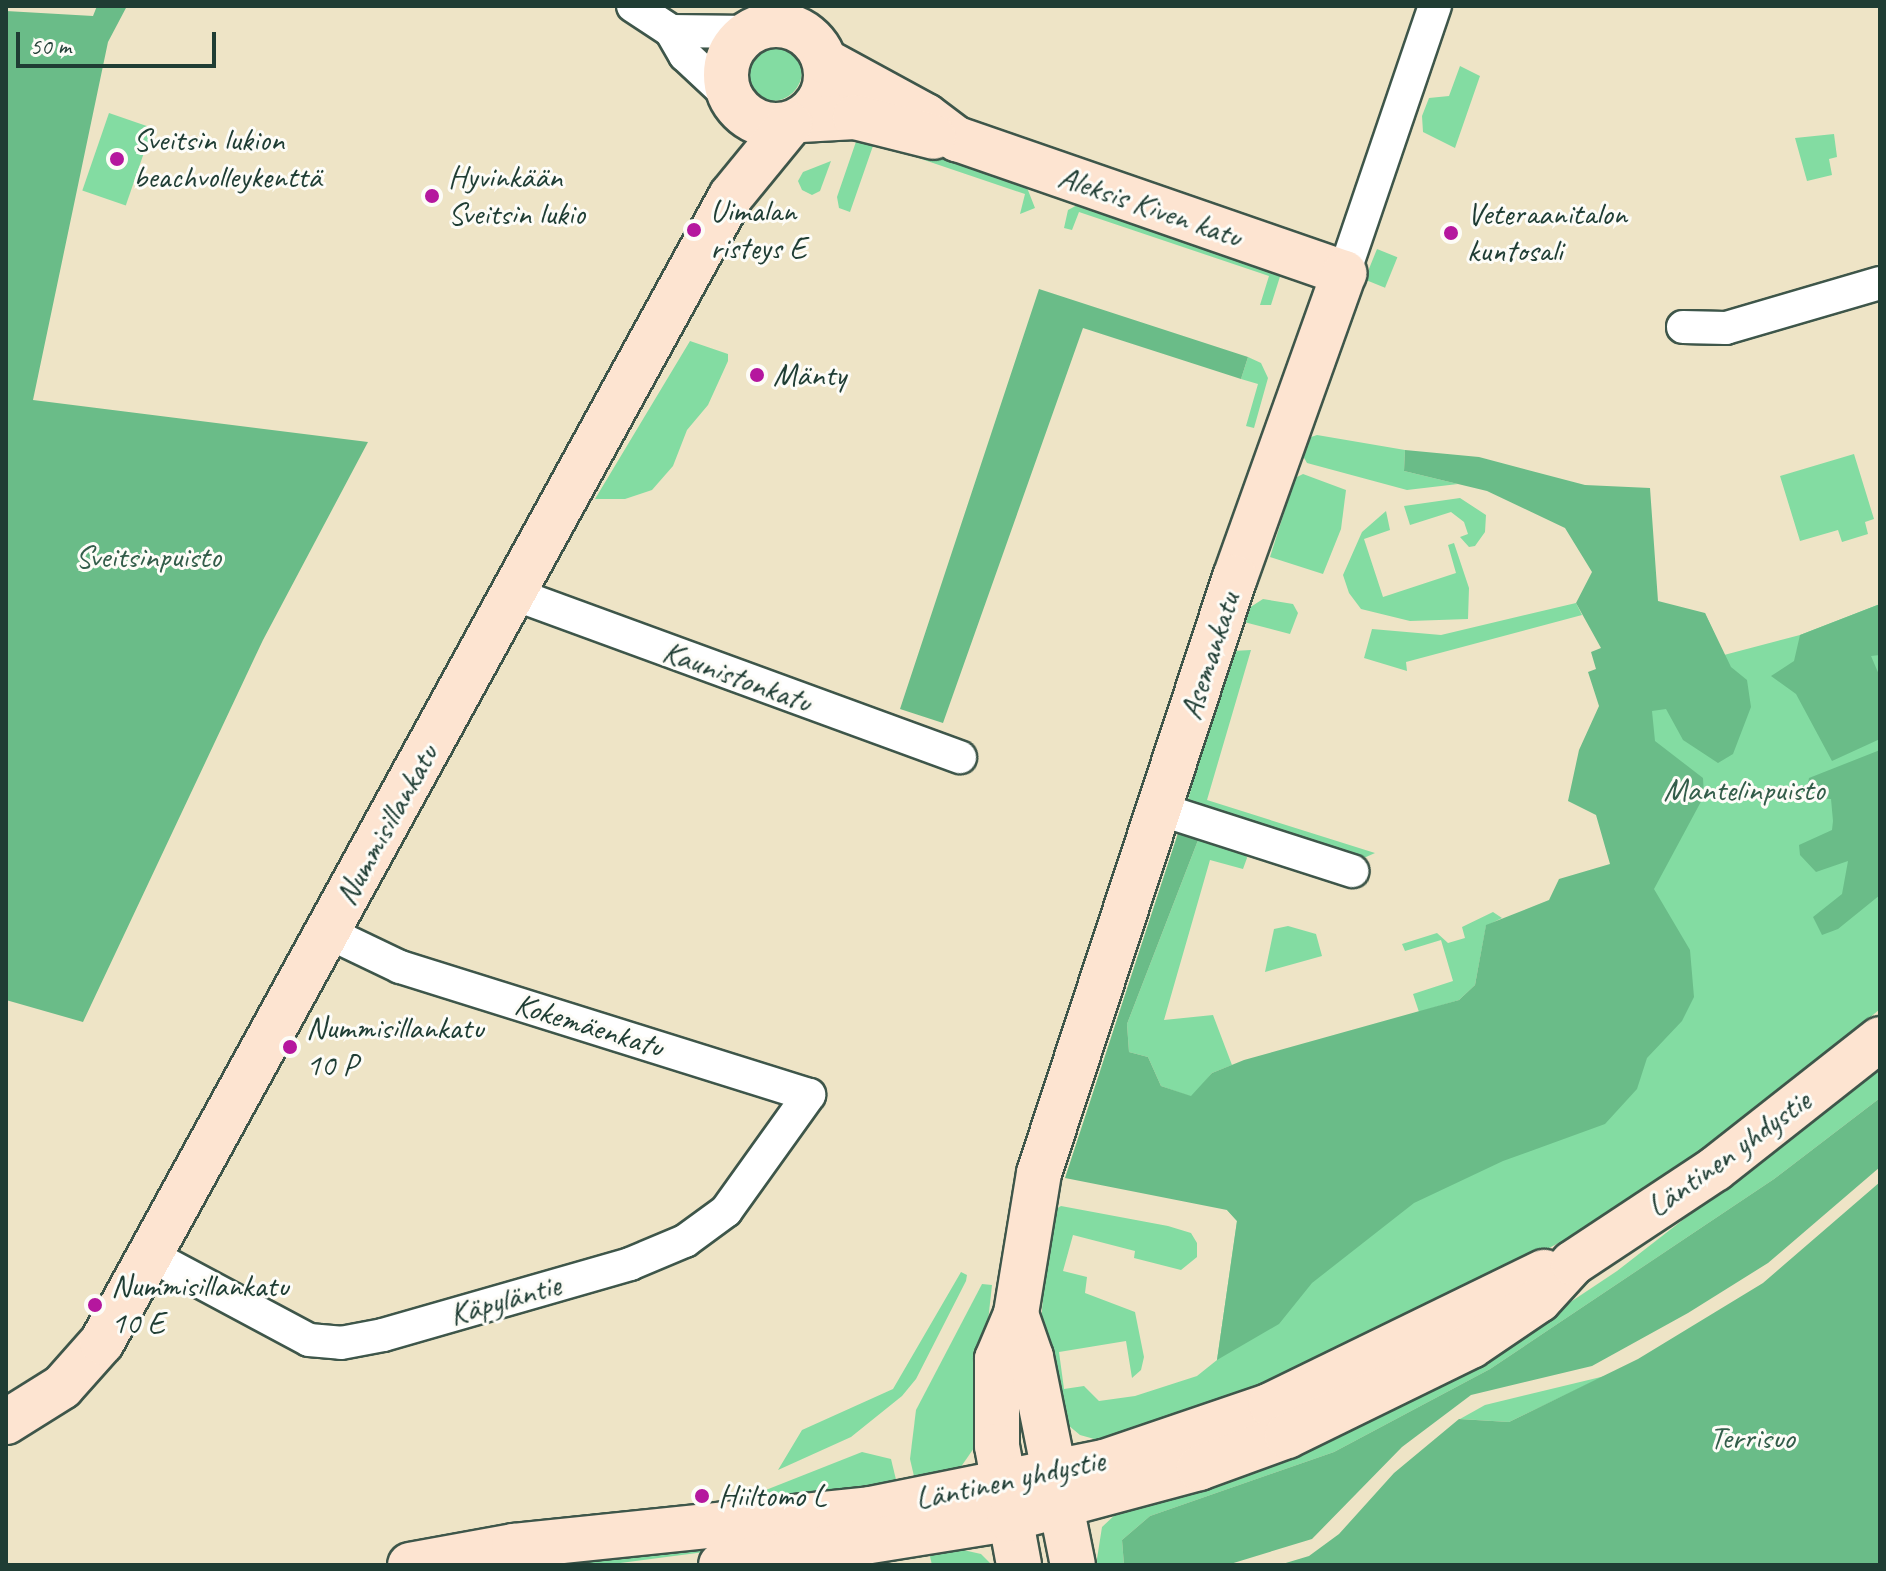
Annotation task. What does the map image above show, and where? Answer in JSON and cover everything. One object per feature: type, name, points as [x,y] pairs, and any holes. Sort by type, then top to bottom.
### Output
[{"type":"street","points":[[633,6],[671,31],[685,55],[761,123],[795,122],[823,95],[818,6]]},
{"type":"street","name":"Asemankatu","points":[[1019,1565],[1006,1502],[997,1359],[1016,1314],[1039,1173],[1162,810],[1235,577],[1435,6]]},
{"type":"street","points":[[671,31],[762,22],[789,26],[823,56]]},
{"type":"street","points":[[734,102],[726,68],[730,54],[762,22]]},
{"type":"street","name":"Aleksis Kiven katu","points":[[823,56],[926,116],[957,139]]},
{"type":"street","name":"Nummisillankatu","points":[[731,196],[734,102]]},
{"type":"street","name":"Aleksis Kiven katu","points":[[795,122],[855,117],[918,137],[957,139],[1344,273]]},
{"type":"street","name":"Nummisillankatu","points":[[6,1422],[40,1404],[81,1369],[150,1255],[731,196],[795,122]]},
{"type":"street","points":[[1683,327],[1726,328],[1880,283]]},
{"type":"street","name":"Kaunistonkatu","points":[[514,594],[960,757]]},
{"type":"street","points":[[1162,810],[1352,871]]},
{"type":"street","name":"Kokemäenkatu","points":[[327,932],[400,967],[809,1095]]},
{"type":"street","name":"Läntinen yhdystie","points":[[721,1565],[1058,1490],[1118,1458],[1271,1405],[1376,1357],[1523,1278],[1573,1263],[1715,1169],[1880,1039]]},
{"type":"street","name":"Käpyläntie","points":[[150,1255],[309,1340],[341,1343],[383,1335],[630,1264],[685,1241],[726,1211],[809,1095]]},
{"type":"street","name":"Asemankatu","points":[[1016,1314],[1031,1357],[1073,1565]]},
{"type":"street","name":"Läntinen yhdystie","points":[[410,1565],[514,1546],[1006,1502]]},
{"type":"green space","name":"Sveitsinpuisto","points":[[97,6],[127,6],[108,42],[33,400],[368,442],[263,640],[83,1022],[6,1000],[6,11],[93,16]]},
{"type":"green space","points":[[772,41],[794,49],[802,71],[794,93],[772,101],[750,93],[742,71],[750,49]]},
{"type":"green space","points":[[1460,66],[1480,76],[1455,148],[1423,132],[1422,116],[1429,98],[1449,96]]},
{"type":"green space","name":"Sveitsin lukion beachvolleykenttä","points":[[109,113],[152,128],[126,206],[82,191]]},
{"type":"green space","points":[[860,130],[1024,180],[1035,208],[1020,214],[1025,194],[874,143],[850,212],[839,208],[837,197]]},
{"type":"green space","points":[[1834,134],[1837,157],[1829,159],[1832,175],[1807,181],[1795,138]]},
{"type":"green space","points":[[831,161],[820,191],[812,195],[802,190],[798,181],[803,172]]},
{"type":"green space","points":[[1083,202],[1283,267],[1271,305],[1260,305],[1269,276],[1079,212],[1072,230],[1064,228],[1068,210]]},
{"type":"green space","points":[[1377,249],[1397,257],[1385,288],[1365,280]]},
{"type":"green space","points":[[1039,289],[1248,357],[1241,379],[1083,328],[943,723],[900,709]]},
{"type":"green space","points":[[690,341],[728,354],[728,361],[708,405],[687,430],[673,466],[652,490],[625,499],[595,499]]},
{"type":"green space","points":[[1248,357],[1261,363],[1268,378],[1254,428],[1246,426],[1258,384],[1241,379]]},
{"type":"green space","points":[[1317,435],[1405,450],[1404,471],[1458,484],[1407,490],[1307,463],[1303,456],[1308,438]]},
{"type":"green space","points":[[1405,450],[1479,457],[1585,485],[1650,488],[1658,601],[1705,613],[1731,667],[1747,680],[1751,707],[1733,754],[1718,763],[1683,740],[1666,709],[1652,711],[1655,741],[1703,778],[1704,796],[1654,889],[1690,950],[1694,997],[1682,1021],[1647,1058],[1637,1089],[1605,1124],[1503,1161],[1414,1203],[1312,1283],[1279,1324],[1217,1360],[1237,1221],[1227,1210],[1065,1178],[1179,830],[1200,835],[1127,1024],[1129,1052],[1148,1057],[1161,1086],[1191,1096],[1212,1073],[1244,1060],[1459,1000],[1475,985],[1486,925],[1549,900],[1559,879],[1610,864],[1596,815],[1568,801],[1579,750],[1599,706],[1588,672],[1596,669],[1591,652],[1601,648],[1576,603],[1592,572],[1565,528],[1487,491],[1404,471]]},
{"type":"green space","points":[[1854,454],[1874,519],[1865,522],[1868,534],[1842,542],[1838,530],[1800,541],[1780,476]]},
{"type":"green space","points":[[1303,474],[1346,490],[1341,529],[1323,574],[1270,557],[1295,478]]},
{"type":"green space","points":[[1460,498],[1486,515],[1485,532],[1475,546],[1469,547],[1460,537],[1468,534],[1464,522],[1451,512],[1410,525],[1404,506]]},
{"type":"green space","points":[[1386,511],[1390,530],[1364,539],[1383,597],[1456,573],[1448,545],[1454,543],[1469,588],[1468,619],[1410,621],[1361,609],[1349,593],[1343,575],[1362,532]]},
{"type":"green space","points":[[1263,599],[1293,604],[1298,613],[1290,634],[1244,622],[1249,608]]},
{"type":"green space","points":[[1576,603],[1582,615],[1406,662],[1407,671],[1364,658],[1372,629],[1441,635]]},
{"type":"green space","name":"Mantelinpuisto","points":[[1880,604],[1880,1009],[1747,1122],[1608,1216],[1369,1346],[1105,1442],[1080,1435],[1068,1425],[1057,1408],[1040,1338],[1049,1213],[1061,1206],[1168,1226],[1191,1233],[1197,1243],[1197,1257],[1181,1270],[1134,1258],[1135,1251],[1073,1235],[1063,1271],[1087,1277],[1085,1293],[1135,1312],[1144,1357],[1141,1370],[1132,1378],[1126,1341],[1059,1352],[1064,1389],[1084,1386],[1099,1401],[1135,1396],[1197,1376],[1217,1360],[1237,1221],[1227,1210],[1189,1096],[1161,1086],[1148,1057],[1129,1052],[1127,1024],[1200,835],[1245,851],[1247,858],[1243,869],[1210,860],[1164,1020],[1213,1015],[1232,1065],[1212,1073],[1193,1096],[1515,994],[1632,894],[1594,764],[1705,613],[1724,655],[1800,635]]},
{"type":"green space","points":[[1880,604],[1880,655],[1871,656],[1880,677],[1880,739],[1832,761],[1796,694],[1771,676],[1794,661],[1800,635]]},
{"type":"green space","points":[[1251,650],[1207,800],[1375,853],[1357,861],[1185,809],[1233,651]]},
{"type":"green space","points":[[1880,750],[1880,895],[1838,929],[1822,935],[1813,917],[1842,894],[1848,861],[1816,872],[1800,855],[1799,845],[1832,830],[1831,799],[1805,798],[1809,778]]},
{"type":"green space","points":[[1493,912],[1502,918],[1486,926],[1475,985],[1459,1000],[1419,1012],[1413,994],[1453,981],[1441,940],[1405,951],[1402,944],[1437,933],[1448,943],[1465,938],[1462,927]]},
{"type":"green space","points":[[1288,926],[1316,934],[1322,956],[1265,972],[1274,929]]},
{"type":"green space","points":[[1880,1067],[1880,1098],[1774,1179],[1490,1369],[1334,1452],[1150,1516],[1122,1540],[1124,1565],[1096,1565],[1102,1527],[1131,1500],[1539,1323],[1617,1271]]},
{"type":"green space","points":[[1880,1098],[1880,1167],[1768,1263],[1688,1313],[1592,1366],[1471,1395],[1402,1447],[1312,1539],[1227,1565],[1124,1565],[1122,1540],[1150,1516],[1334,1452],[1490,1369],[1774,1179]]},
{"type":"green space","name":"Terrisuo","points":[[1880,1182],[1880,1565],[1279,1565],[1309,1556],[1339,1534],[1394,1473],[1459,1419],[1509,1422],[1638,1359],[1763,1283]]},
{"type":"green space","points":[[961,1272],[967,1275],[966,1281],[916,1379],[902,1396],[851,1437],[778,1470],[802,1430],[893,1389]]},
{"type":"green space","points":[[982,1284],[992,1285],[974,1448],[958,1471],[917,1489],[910,1459],[916,1410]]},
{"type":"green space","points":[[1605,1376],[1509,1422],[1460,1419],[1485,1405]]},
{"type":"green space","points":[[862,1452],[891,1459],[899,1492],[733,1503]]},
{"type":"green space","points":[[765,1544],[605,1565],[515,1565],[510,1559]]},
{"type":"green space","points":[[950,1547],[981,1554],[992,1565],[932,1565],[928,1548]]},
{"type":"place","name":"Sveitsin lukion beachvolleykenttä","points":[[117,159]]},
{"type":"place","name":"Hyvinkään Sveitsin lukio","points":[[432,196]]},
{"type":"place","name":"Uimalan risteys E","points":[[694,230]]},
{"type":"place","name":"Veteraanitalon kuntosali","points":[[1451,233]]},
{"type":"place","name":"Mänty","points":[[757,375]]},
{"type":"place","name":"Nummisillankatu 10 P","points":[[290,1047]]},
{"type":"place","name":"Nummisillankatu 10 E","points":[[95,1305]]},
{"type":"place","name":"Hiiltomo L","points":[[702,1496]]}]
